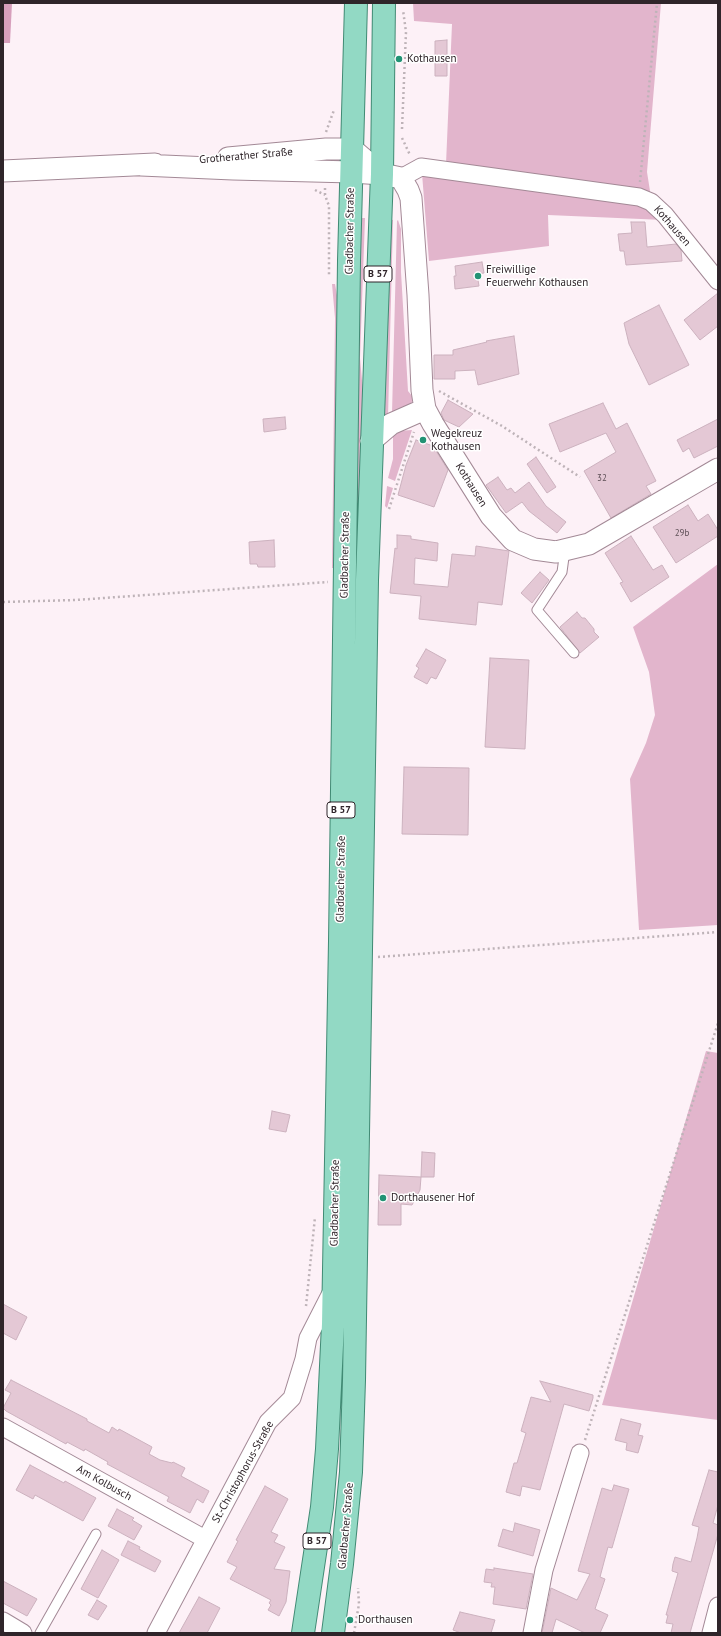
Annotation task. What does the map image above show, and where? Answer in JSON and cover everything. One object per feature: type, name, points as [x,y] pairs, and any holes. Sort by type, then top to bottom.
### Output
[{"type":"main road","name":"Gladbacher Straße","points":[[303,1633],[322,1507],[328,1449],[333,1289],[352,149],[356,3]]},
{"type":"main road","name":"Gladbacher Straße","points":[[333,1633],[342,1564],[350,1472],[354,1380],[366,580],[371,441],[400,174],[384,3]]},
{"type":"street","name":"Grotherather Straße","points":[[3,171],[141,165],[322,150],[352,149]]},
{"type":"street","points":[[352,149],[400,174]]},
{"type":"street","name":"Grotherather Straße","points":[[141,165],[233,170],[400,174]]},
{"type":"street","name":"Kothausen","points":[[718,281],[665,215],[651,202],[639,197],[421,167],[400,174],[411,198],[422,382],[425,409],[432,424],[490,516],[513,540],[534,549],[556,552],[589,544],[718,469]]},
{"type":"street","points":[[371,441],[391,424],[425,409]]},
{"type":"street","name":"St.-Christophorus-Straße","points":[[156,1633],[268,1422],[292,1398],[304,1359],[308,1338],[333,1289]]},
{"type":"street","name":"Am Kolbusch","points":[[3,1427],[205,1539]]},
{"type":"street","points":[[532,1633],[544,1570],[580,1453]]},
{"type":"street","points":[[711,1633],[718,1606]]},
{"type":"street","points":[[3,1621],[23,1633]]},
{"type":"lane","points":[[566,550],[562,572],[537,610],[574,653]]},
{"type":"lane","points":[[40,1633],[96,1534]]},
{"type":"path","points":[[400,174],[406,32],[402,3]]},
{"type":"path","points":[[639,197],[657,3]]},
{"type":"path","points":[[401,146],[402,138]]},
{"type":"path","points":[[325,195],[329,206]]},
{"type":"path","points":[[422,382],[453,397],[580,477]]},
{"type":"path","points":[[3,602],[76,600],[330,581]]},
{"type":"path","points":[[376,958],[718,932]]},
{"type":"path","points":[[580,1453],[718,1023]]},
{"type":"shaded area","points":[[3,3],[12,3],[10,43],[3,43]]},
{"type":"shaded area","points":[[413,3],[661,3],[647,172],[650,191],[647,205],[664,220],[548,215],[549,246],[429,261],[421,161],[446,164],[452,24],[414,21]]},
{"type":"shaded area","points":[[358,218],[365,218],[360,358],[363,392],[363,433],[360,517],[357,518],[356,517]]},
{"type":"shaded area","points":[[389,219],[393,220],[388,417],[382,412]]},
{"type":"shaded area","points":[[398,220],[401,229],[401,272],[408,391],[412,396],[412,402],[403,410],[392,413],[397,221]]},
{"type":"shaded area","points":[[332,284],[335,284],[339,306],[336,568],[332,568],[335,318]]},
{"type":"shaded area","points":[[412,430],[395,481],[388,478],[393,459],[393,436],[398,431]]},
{"type":"shaded area","points":[[387,486],[393,488],[387,508],[385,506]]},
{"type":"shaded area","points":[[718,564],[718,925],[639,930],[630,779],[646,743],[655,715],[649,672],[633,627]]},
{"type":"shaded area","points":[[706,1051],[718,1053],[718,1420],[602,1405]]},
{"type":"building","points":[[447,40],[447,76],[435,76],[435,41]]},
{"type":"building","points":[[631,222],[645,222],[647,247],[676,244],[681,250],[682,261],[626,265],[624,251],[620,251],[618,234],[632,233]]},
{"type":"building","points":[[482,262],[484,273],[477,274],[479,286],[455,289],[455,266]]},
{"type":"building","points":[[718,293],[718,326],[700,340],[684,320]]},
{"type":"building","points":[[659,305],[689,365],[649,385],[629,344],[624,323]]},
{"type":"building","points":[[514,336],[519,374],[478,385],[475,370],[455,371],[455,379],[434,379],[434,355],[453,355],[453,350],[487,342],[486,341]]},
{"type":"building","points":[[448,400],[473,414],[459,427],[444,420],[441,413]]},
{"type":"building","points":[[603,403],[616,429],[627,423],[656,481],[646,486],[651,494],[611,518],[584,471],[616,452],[606,433],[560,452],[549,424]]},
{"type":"building","points":[[285,417],[286,429],[264,432],[263,419]]},
{"type":"building","points":[[718,419],[718,446],[694,458],[689,448],[683,452],[677,440]]},
{"type":"building","points":[[416,440],[433,446],[448,470],[434,507],[398,495],[406,465]]},
{"type":"building","points":[[536,457],[556,487],[547,493],[527,464]]},
{"type":"building","points":[[498,477],[507,490],[511,488],[515,493],[529,482],[546,506],[566,522],[557,533],[529,511],[522,502],[506,513],[486,485]]},
{"type":"building","points":[[688,505],[698,521],[708,514],[718,530],[718,536],[676,563],[653,527]]},
{"type":"building","points":[[397,535],[411,536],[411,539],[438,543],[437,561],[415,558],[414,584],[448,587],[452,554],[475,556],[476,546],[509,551],[502,605],[478,602],[476,625],[419,619],[421,596],[390,593],[395,548],[397,549]]},
{"type":"building","points":[[631,536],[653,570],[662,565],[669,577],[631,602],[620,583],[623,582],[605,553]]},
{"type":"building","points":[[274,540],[275,567],[258,567],[257,564],[250,564],[249,542]]},
{"type":"building","points":[[540,572],[549,580],[532,603],[521,593]]},
{"type":"building","points":[[577,612],[582,618],[585,618],[599,637],[580,653],[560,627]]},
{"type":"building","points":[[426,649],[446,660],[436,679],[431,677],[427,684],[414,677],[419,668],[416,666]]},
{"type":"building","points":[[490,658],[529,660],[525,749],[485,747]]},
{"type":"building","points":[[404,767],[469,768],[468,835],[402,834]]},
{"type":"building","points":[[272,1111],[290,1115],[286,1132],[269,1129]]},
{"type":"building","points":[[422,1152],[435,1153],[434,1177],[421,1177]]},
{"type":"building","points":[[379,1175],[421,1177],[420,1190],[412,1205],[401,1204],[401,1225],[378,1225]]},
{"type":"building","points":[[3,1304],[27,1317],[16,1340],[3,1333]]},
{"type":"building","points":[[11,1380],[87,1419],[87,1421],[109,1433],[112,1427],[118,1431],[119,1429],[152,1447],[149,1454],[160,1460],[173,1462],[185,1468],[181,1476],[209,1491],[203,1503],[197,1499],[190,1513],[167,1501],[169,1497],[107,1464],[108,1462],[85,1449],[84,1451],[67,1442],[66,1444],[6,1411],[3,1408],[11,1393],[5,1390]]},
{"type":"building","points":[[540,1381],[593,1395],[593,1398],[589,1411],[564,1404],[540,1490],[522,1486],[520,1496],[506,1492],[514,1463],[517,1463],[526,1433],[521,1431],[531,1397],[551,1402]]},
{"type":"building","points":[[621,1419],[641,1424],[638,1435],[643,1436],[638,1453],[626,1450],[627,1443],[615,1440]]},
{"type":"building","points":[[30,1465],[64,1483],[65,1481],[96,1498],[83,1521],[35,1495],[33,1499],[16,1490]]},
{"type":"building","points":[[709,1470],[718,1472],[718,1505],[713,1523],[718,1525],[718,1534],[690,1633],[671,1633],[673,1624],[666,1623],[668,1615],[666,1615],[678,1573],[672,1571],[673,1564],[675,1557],[691,1562],[699,1527],[692,1525]]},
{"type":"building","points":[[614,1485],[629,1489],[612,1548],[608,1547],[600,1577],[605,1579],[595,1609],[608,1615],[600,1633],[585,1633],[556,1619],[552,1633],[542,1633],[551,1588],[577,1600],[590,1574],[578,1571],[602,1488],[612,1491]]},
{"type":"building","points":[[265,1486],[288,1499],[271,1532],[278,1535],[274,1542],[285,1547],[274,1569],[290,1571],[286,1602],[279,1616],[268,1610],[271,1605],[269,1603],[271,1600],[230,1579],[237,1567],[227,1562],[238,1541],[236,1540]]},
{"type":"building","points":[[117,1509],[134,1518],[132,1520],[142,1526],[134,1540],[108,1526]]},
{"type":"building","points":[[515,1523],[540,1530],[533,1556],[498,1546],[503,1529],[513,1532]]},
{"type":"building","points":[[128,1541],[161,1561],[155,1572],[121,1555]]},
{"type":"building","points":[[102,1550],[119,1560],[98,1598],[81,1589]]},
{"type":"building","points":[[494,1568],[533,1574],[526,1609],[493,1604],[495,1587],[491,1587],[492,1583],[484,1582],[486,1569],[494,1570]]},
{"type":"building","points":[[3,1581],[37,1599],[27,1616],[3,1603]]},
{"type":"building","points":[[199,1597],[220,1608],[207,1633],[179,1633]]},
{"type":"building","points":[[97,1600],[107,1606],[98,1620],[88,1615]]},
{"type":"building","points":[[460,1612],[495,1620],[491,1633],[461,1633],[453,1630]]},
{"type":"place","name":"Kothausen","points":[[399,59]]},
{"type":"place","name":"Freiwillige Feuerwehr Kothausen","points":[[478,276]]},
{"type":"place","name":"Wegekreuz Kothausen","points":[[423,440]]},
{"type":"place","name":"Dorthausener Hof","points":[[383,1198]]},
{"type":"place","name":"Dorthausen","points":[[350,1620]]}]
